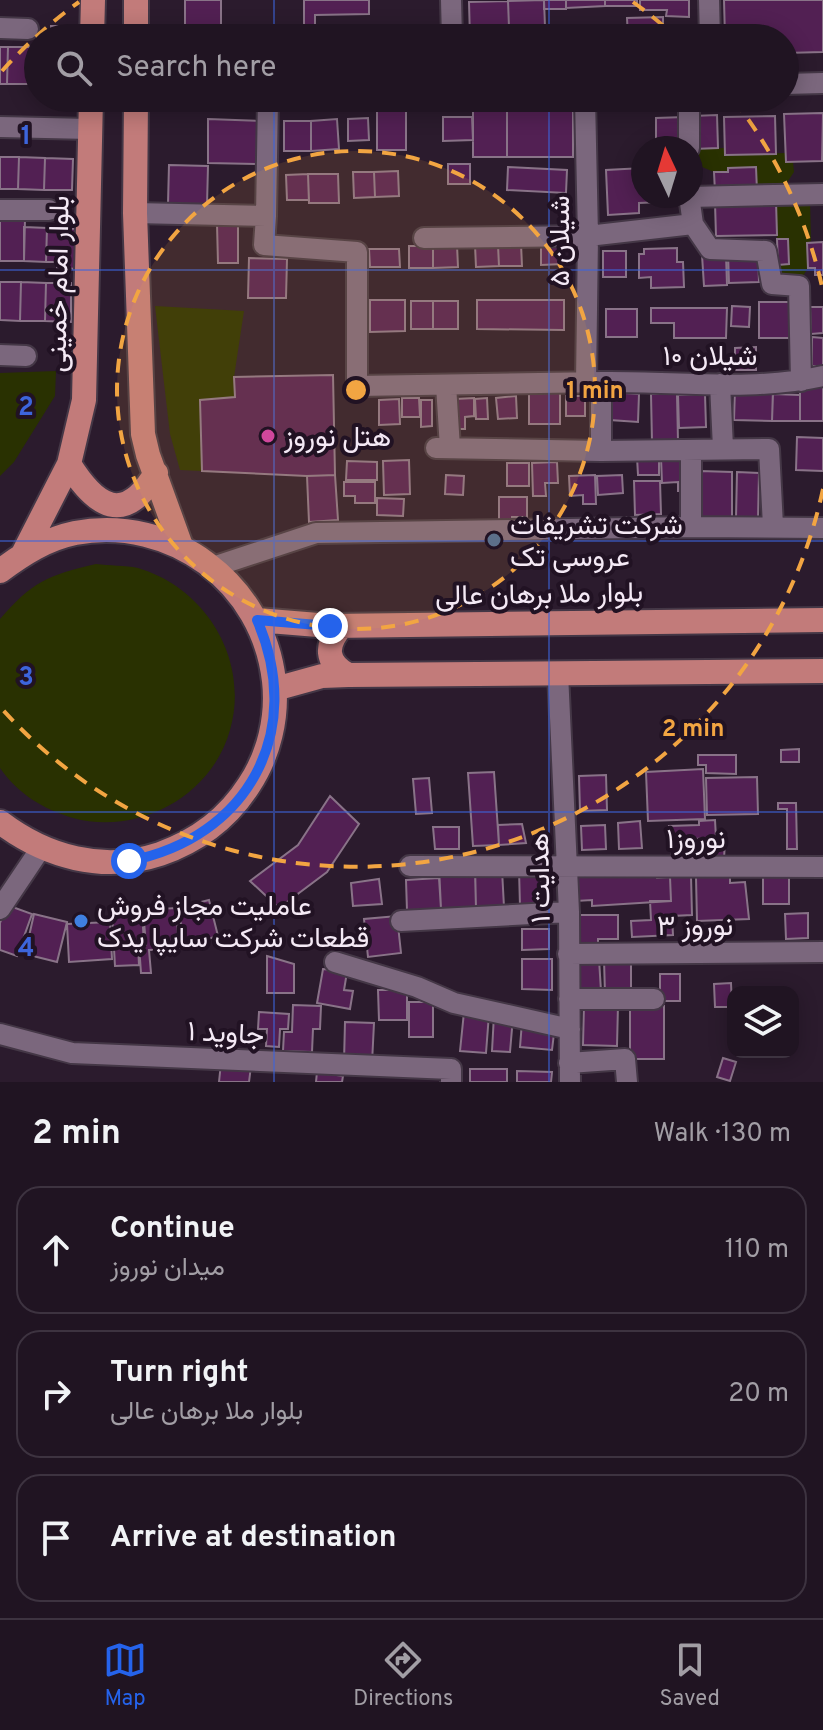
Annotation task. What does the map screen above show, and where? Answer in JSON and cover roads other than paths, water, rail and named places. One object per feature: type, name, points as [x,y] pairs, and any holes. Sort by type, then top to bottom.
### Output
[{"type":"main road","points":[[92,24],[93,0]]},
{"type":"main road","points":[[136,0],[136,24]]},
{"type":"main road","name":"بلوار امام خمینی","points":[[23,554],[69,464],[84,400],[91,112]]},
{"type":"main road","points":[[136,112],[135,213],[143,434],[181,546]]},
{"type":"main road","points":[[69,464],[83,487],[101,503],[126,505],[144,493],[156,473]]},
{"type":"main road","points":[[0,571],[23,554],[74,533],[128,531],[155,536],[181,546],[213,567],[243,597],[267,642],[275,689],[271,735],[255,777],[228,812],[202,834],[172,850],[129,861],[84,860],[41,848],[0,822]]},
{"type":"main road","name":"بلوار ملا برهان عالی","points":[[257,620],[342,626],[823,620]]},
{"type":"main road","points":[[342,626],[330,643],[330,653],[337,669],[348,675]]},
{"type":"main road","points":[[275,689],[322,676],[348,675],[823,671]]},
{"type":"street","points":[[451,0],[452,24]]},
{"type":"street","points":[[709,0],[710,24]]},
{"type":"street","points":[[0,28],[24,29]]},
{"type":"street","points":[[799,84],[823,83]]},
{"type":"street","points":[[135,213],[266,216],[268,112]]},
{"type":"street","name":"شیلان ۵","points":[[585,112],[594,383],[601,451]]},
{"type":"street","points":[[689,112],[689,136]]},
{"type":"street","points":[[0,127],[90,129]]},
{"type":"street","points":[[703,197],[823,194]]},
{"type":"street","points":[[691,208],[693,224],[710,249],[766,251],[772,284],[799,286],[801,381]]},
{"type":"street","points":[[0,210],[49,210]]},
{"type":"street","name":"شیلان ۱۰","points":[[266,216],[264,245],[357,252],[357,386],[720,384],[801,381],[823,376]]},
{"type":"street","points":[[424,238],[588,236],[693,224]]},
{"type":"street","points":[[0,355],[26,356]]},
{"type":"street","points":[[720,384],[723,448]]},
{"type":"street","points":[[446,385],[443,448],[601,451],[769,449],[773,526]]},
{"type":"street","points":[[691,450],[691,527]]},
{"type":"street","points":[[213,567],[316,533],[773,526],[823,528]]},
{"type":"street","name":"هدایت ۱","points":[[558,673],[568,866],[569,1073]]},
{"type":"street","points":[[0,909],[41,848]]},
{"type":"street","name":"نوروز۱","points":[[410,866],[823,867]]},
{"type":"street","points":[[401,921],[569,912]]},
{"type":"street","name":"نوروز ۳","points":[[568,954],[823,952]]},
{"type":"street","points":[[335,962],[417,987],[454,1003],[570,1029]]},
{"type":"street","points":[[569,999],[654,999]]},
{"type":"street","name":"جاوید ۱","points":[[0,1034],[72,1053],[451,1076]]},
{"type":"street","points":[[569,1073],[625,1059],[627,1082]]},
{"type":"place","name":"هتل نوروز","points":[[268,436]]},
{"type":"place","name":"شرکت تشریفات عروسی تک","points":[[494,540]]},
{"type":"place","name":"عاملیت مجاز فروش قطعات شرکت سایپا یدک","points":[[81,921]]}]
